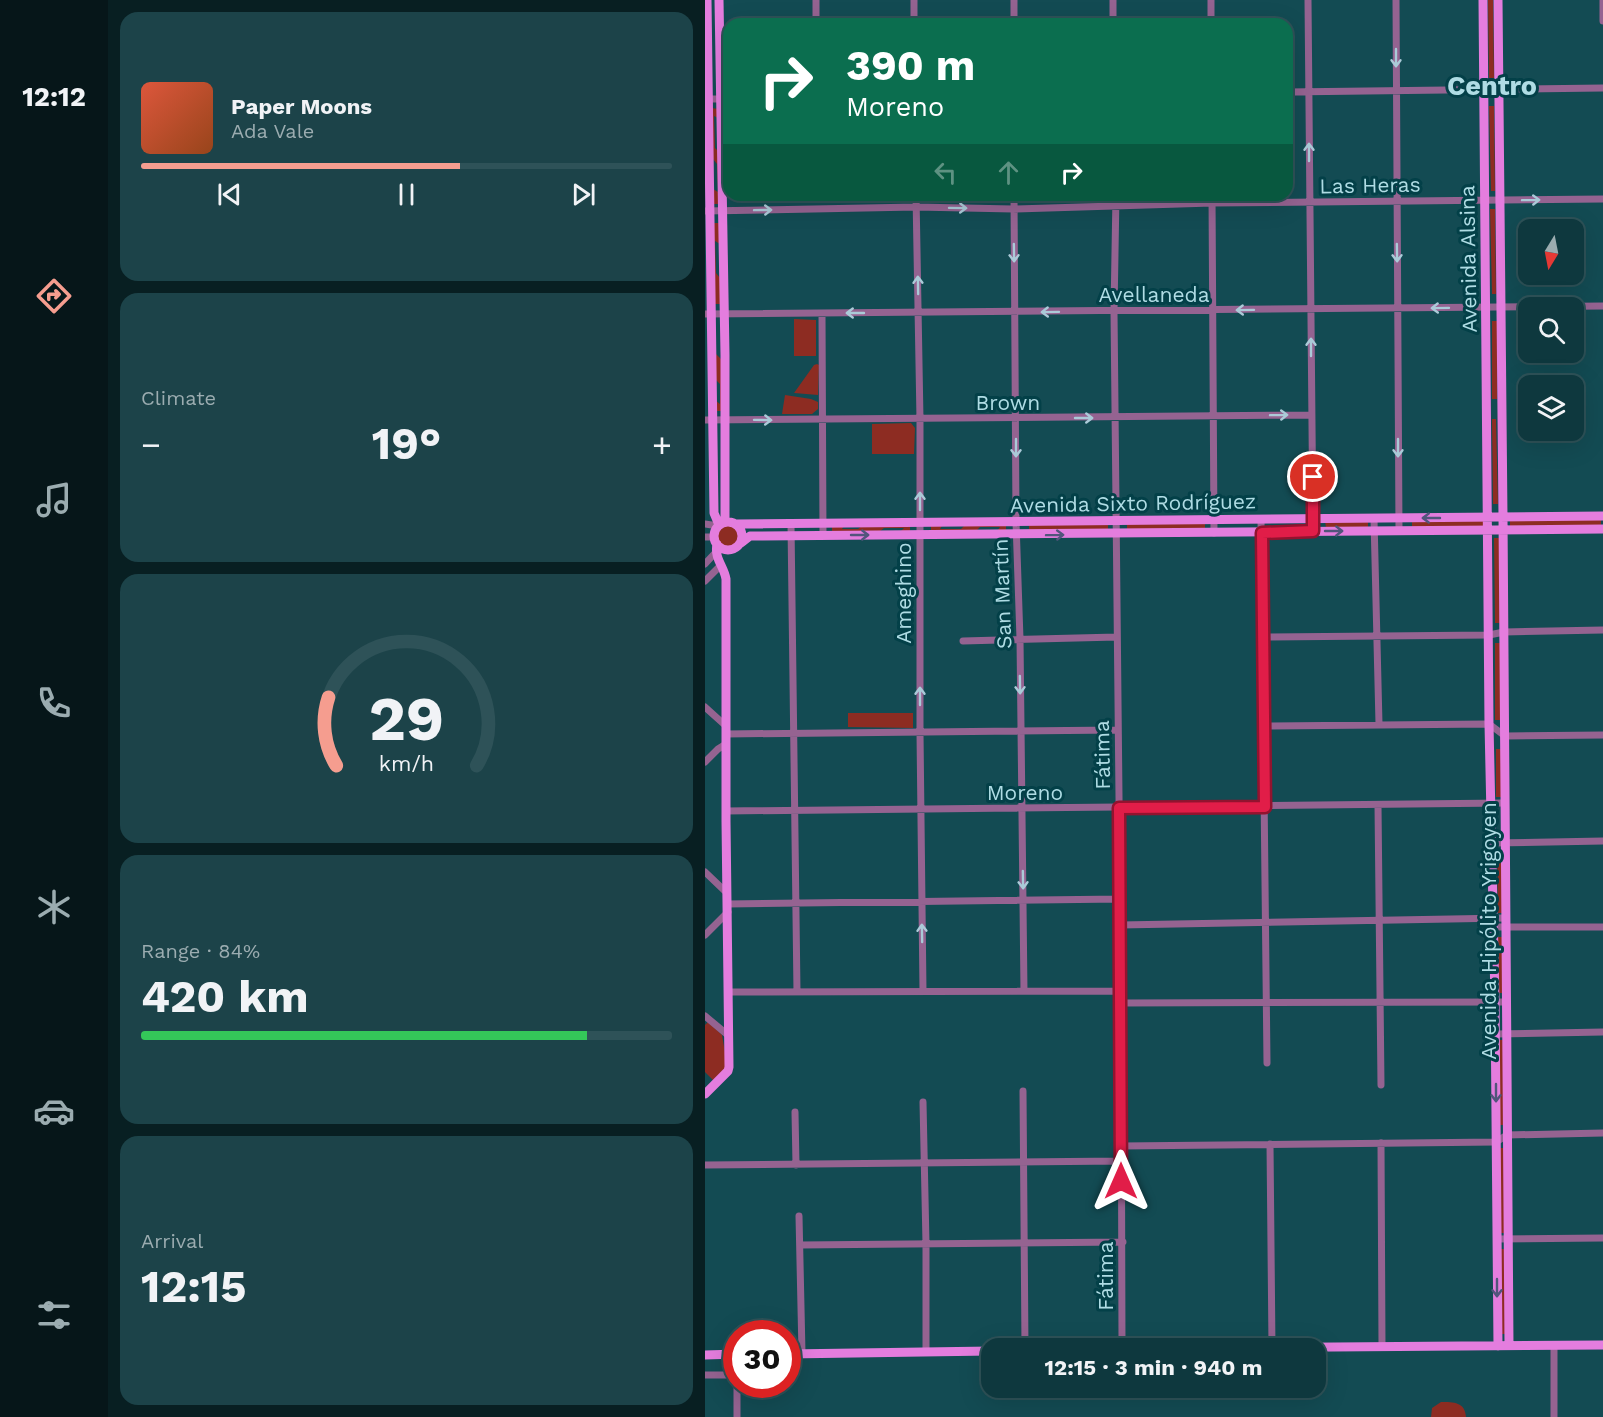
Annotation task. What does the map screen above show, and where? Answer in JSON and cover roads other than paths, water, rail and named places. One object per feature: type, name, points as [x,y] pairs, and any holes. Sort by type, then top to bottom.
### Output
[{"type":"main road","points":[[707,0],[709,420],[714,513],[724,524],[741,530],[740,544],[721,565]]},
{"type":"main road","points":[[719,0],[723,66]]},
{"type":"main road","name":"Avenida Alsina","points":[[1483,0],[1489,517]]},
{"type":"main road","name":"Avenida Alsina","points":[[1498,0],[1503,517]]},
{"type":"main road","points":[[713,543],[724,524],[723,174]]},
{"type":"main road","points":[[1488,408],[1502,408]]},
{"type":"main road","name":"Avenida Sixto Rodríguez","points":[[724,524],[1603,516]]},
{"type":"main road","name":"Avenida Hipólito Yrigoyen","points":[[1489,517],[1489,724],[1495,1001],[1498,1346]]},
{"type":"main road","name":"Avenida Hipólito Yrigoyen","points":[[1503,517],[1509,1346]]},
{"type":"main road","name":"Avenida Sixto Rodríguez","points":[[740,544],[750,536],[1603,529]]},
{"type":"main road","points":[[713,543],[727,550],[740,544]]},
{"type":"main road","points":[[705,1094],[728,1071],[729,1067],[726,579],[713,543]]},
{"type":"main road","points":[[1326,1348],[1603,1345]]},
{"type":"main road","points":[[802,1353],[981,1351]]},
{"type":"main road","points":[[705,1355],[723,1356]]},
{"type":"street","points":[[816,0],[816,18]]},
{"type":"street","points":[[913,0],[914,18]]},
{"type":"street","points":[[1014,0],[1014,18]]},
{"type":"street","points":[[1113,0],[1113,18]]},
{"type":"street","points":[[1211,0],[1211,18]]},
{"type":"street","points":[[1308,0],[1313,531]]},
{"type":"street","points":[[1396,0],[1399,531]]},
{"type":"street","points":[[1603,0],[1603,21]]},
{"type":"street","points":[[1293,92],[1603,88]]},
{"type":"street","points":[[706,99],[723,99]]},
{"type":"street","name":"Las Heras","points":[[1260,201],[1309,203],[1603,199]]},
{"type":"street","name":"Ameghino","points":[[916,201],[920,419],[923,992]]},
{"type":"street","name":"San Martín","points":[[1014,201],[1016,522],[1025,991]]},
{"type":"street","name":"Fátima","points":[[1116,201],[1114,311],[1122,1338]]},
{"type":"street","name":"Las Heras","points":[[707,211],[916,207],[1013,209],[1116,206],[1185,201]]},
{"type":"street","points":[[1212,201],[1213,533]]},
{"type":"street","name":"Avellaneda","points":[[708,314],[1603,306]]},
{"type":"street","points":[[822,313],[823,536]]},
{"type":"street","name":"Brown","points":[[709,420],[1311,415]]},
{"type":"street","points":[[1261,519],[1267,1063]]},
{"type":"street","points":[[1374,519],[1379,724]]},
{"type":"street","name":"Avenida Sixto Rodríguez","points":[[705,524],[724,524]]},
{"type":"street","points":[[791,524],[797,992]]},
{"type":"street","points":[[705,564],[713,543]]},
{"type":"street","points":[[705,581],[721,565]]},
{"type":"street","points":[[1263,637],[1489,635],[1504,632],[1603,630]]},
{"type":"street","points":[[963,641],[1117,637]]},
{"type":"street","points":[[705,707],[726,735]]},
{"type":"street","points":[[1263,726],[1489,724],[1505,736],[1603,735]]},
{"type":"street","points":[[726,735],[1119,730]]},
{"type":"street","points":[[705,762],[718,749],[726,735]]},
{"type":"street","name":"Moreno","points":[[726,811],[1505,803]]},
{"type":"street","points":[[1378,805],[1381,1085]]},
{"type":"street","points":[[1492,843],[1603,841]]},
{"type":"street","points":[[705,872],[727,893]]},
{"type":"street","points":[[705,935],[727,908],[795,903],[1120,898]]},
{"type":"street","points":[[1120,925],[1379,920],[1603,927]]},
{"type":"street","points":[[728,992],[1121,991]]},
{"type":"street","points":[[1121,1003],[1506,1002]]},
{"type":"street","points":[[705,1017],[729,1036]]},
{"type":"street","points":[[1495,1034],[1603,1032]]},
{"type":"street","points":[[1023,1091],[1025,1338]]},
{"type":"street","points":[[923,1102],[926,1351]]},
{"type":"street","points":[[795,1112],[796,1165]]},
{"type":"street","points":[[1121,1146],[1496,1142],[1507,1135],[1603,1133]]},
{"type":"street","points":[[1381,1143],[1382,1347]]},
{"type":"street","points":[[1270,1144],[1272,1338]]},
{"type":"street","points":[[705,1166],[1121,1161]]},
{"type":"street","points":[[799,1216],[802,1353]]},
{"type":"street","points":[[1497,1239],[1603,1238]]},
{"type":"street","points":[[800,1245],[1123,1242]]},
{"type":"street","points":[[1554,1345],[1554,1417]]},
{"type":"street","points":[[705,1375],[723,1375]]},
{"type":"street","points":[[737,1398],[738,1417]]},
{"type":"district","name":"Centro","points":[[1492,86]]}]
